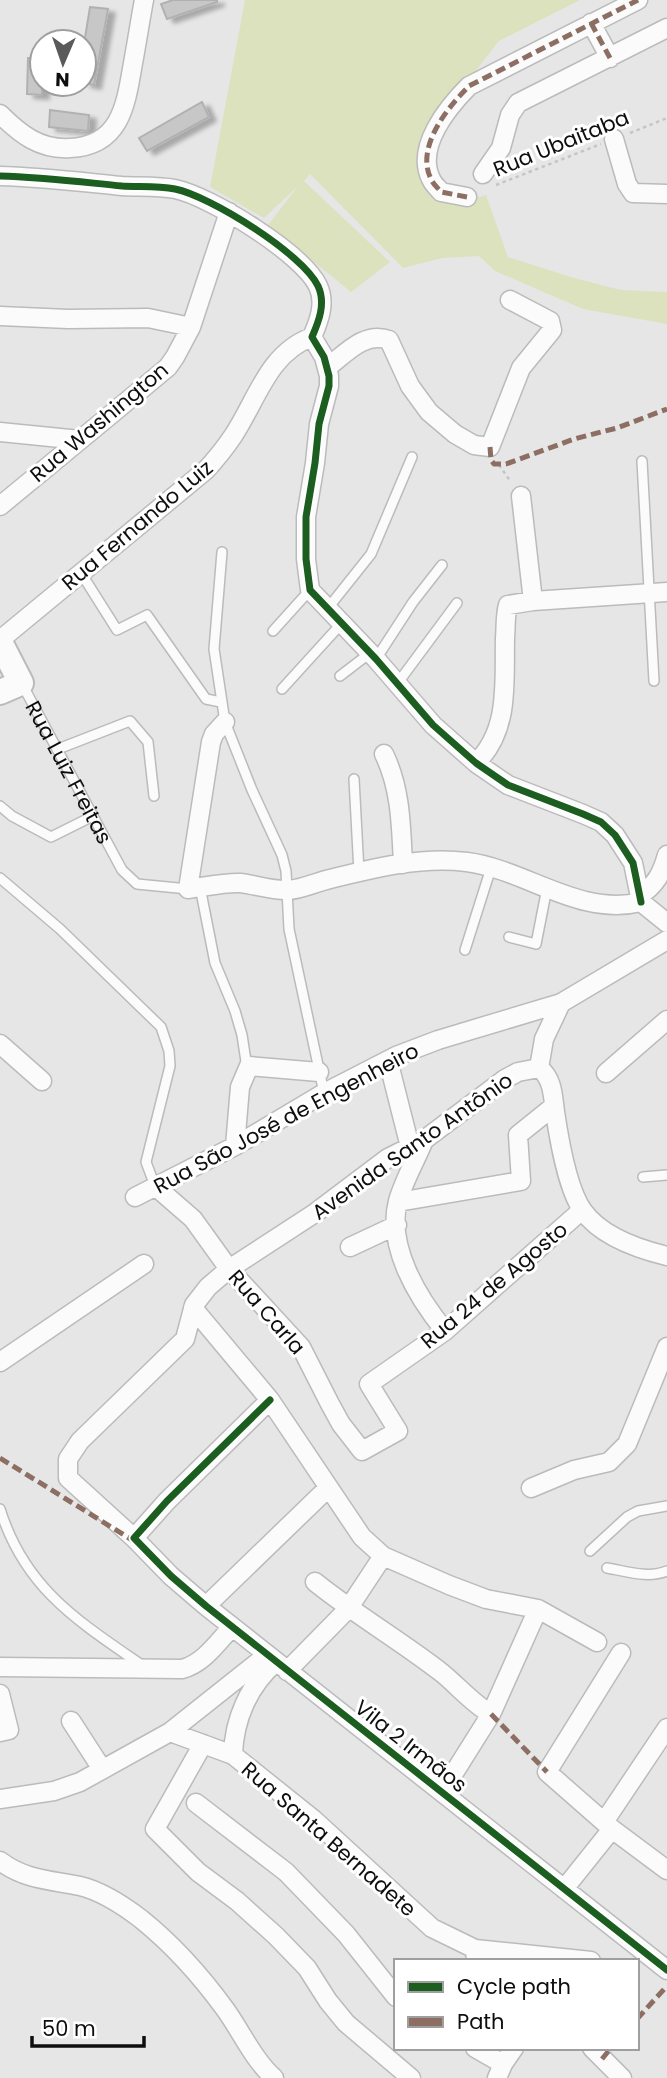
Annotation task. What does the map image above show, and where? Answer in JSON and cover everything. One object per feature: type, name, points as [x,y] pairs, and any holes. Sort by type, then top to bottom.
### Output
[{"type":"street","points":[[0,114],[16,130],[46,147],[76,148],[91,145],[104,138],[122,113],[144,0]]},
{"type":"street","points":[[467,197],[441,192],[431,180],[428,170],[434,131],[451,104],[469,86],[638,0]]},
{"type":"street","points":[[591,23],[611,58]]},
{"type":"street","points":[[483,174],[501,148],[510,116],[518,103],[667,28]]},
{"type":"street","points":[[614,139],[627,184],[633,193],[667,194]]},
{"type":"street","points":[[0,176],[174,189],[197,195],[229,212],[295,259],[311,276],[319,288],[322,303],[312,337],[328,367],[329,386],[319,424],[306,517],[306,559],[310,590],[373,656],[433,725],[476,763],[508,785],[601,822],[615,835],[629,855],[638,877],[640,898],[667,923]]},
{"type":"street","name":"Rua Washington","points":[[0,506],[176,357],[191,327],[229,212]]},
{"type":"street","points":[[328,367],[363,340],[373,337],[389,340],[410,386],[429,412],[455,434],[474,445],[490,447],[521,368],[552,330],[550,321],[510,300]]},
{"type":"street","points":[[0,316],[148,318],[191,327]]},
{"type":"street","name":"Rua Fernando Luiz","points":[[0,641],[206,470],[234,435],[281,356],[301,341],[312,337]]},
{"type":"street","points":[[0,432],[80,440]]},
{"type":"street","points":[[521,496],[533,601]]},
{"type":"street","points":[[476,763],[487,752],[500,724],[508,605],[659,593]]},
{"type":"street","name":"Rua Luiz Freitas","points":[[0,641],[11,687]]},
{"type":"street","points":[[225,722],[211,742],[194,888],[238,883],[289,890],[403,864],[426,861],[467,862],[581,901],[597,905],[626,906],[650,889],[657,880],[667,855]]},
{"type":"street","points":[[384,754],[393,772],[397,790],[403,864]]},
{"type":"street","name":"Rua São José de Engenheiro","points":[[135,1197],[235,1146],[324,1093],[388,1060],[438,1040],[561,1003],[667,940]]},
{"type":"street","name":"Avenida Santo Antônio","points":[[193,1308],[208,1287],[229,1269],[315,1213],[388,1158],[417,1144],[505,1079],[518,1072],[539,1069],[544,1039],[561,1003]]},
{"type":"street","points":[[606,1073],[667,1020]]},
{"type":"street","points":[[0,1044],[42,1081]]},
{"type":"street","points":[[388,1060],[417,1144],[398,1202],[397,1224],[404,1262],[413,1286],[426,1308],[445,1331]]},
{"type":"street","points":[[235,1146],[240,1087],[247,1068],[254,1065],[319,1072]]},
{"type":"street","points":[[539,1069],[548,1079],[566,1171],[582,1210],[601,1227],[625,1242],[648,1252],[667,1256]]},
{"type":"street","points":[[398,1202],[521,1181],[519,1135],[554,1105]]},
{"type":"street","name":"Rua Carla","points":[[155,1186],[193,1219],[229,1269],[302,1347],[335,1414],[362,1451],[398,1431],[369,1384]]},
{"type":"street","name":"Rua 24 de Agosto","points":[[369,1384],[445,1331],[582,1210]]},
{"type":"street","points":[[350,1247],[397,1224]]},
{"type":"street","points":[[0,1362],[144,1264]]},
{"type":"street","points":[[193,1308],[270,1400],[362,1537],[383,1556],[486,1599],[538,1609],[597,1642]]},
{"type":"street","name":"Vila 2 Irmãos","points":[[193,1308],[185,1339],[80,1441],[68,1459],[68,1478],[206,1606],[665,1969]]},
{"type":"street","points":[[531,1488],[575,1470],[609,1462],[618,1455],[627,1444],[667,1346]]},
{"type":"street","points":[[136,1541],[167,1501],[270,1400]]},
{"type":"street","points":[[206,1606],[328,1488]]},
{"type":"street","points":[[233,1755],[233,1737],[241,1713],[263,1674],[348,1609],[383,1556]]},
{"type":"street","points":[[315,1582],[348,1609],[399,1642],[491,1714]]},
{"type":"street","points":[[442,1792],[491,1714],[538,1609]]},
{"type":"street","points":[[0,1667],[190,1667],[232,1627]]},
{"type":"street","points":[[621,1653],[547,1772],[608,1826],[664,1862]]},
{"type":"street","points":[[1,1794],[54,1791],[80,1782],[170,1732],[277,1663]]},
{"type":"street","points":[[0,1694],[4,1731]]},
{"type":"street","points":[[71,1721],[102,1769]]},
{"type":"street","points":[[564,1889],[608,1826],[667,1728]]},
{"type":"street","name":"Rua Santa Bernadete","points":[[170,1732],[233,1755],[313,1819],[432,1928],[475,1955]]},
{"type":"street","points":[[203,1744],[155,1829],[198,1872],[237,1901],[276,1936],[307,1968],[346,2023],[411,2078]]},
{"type":"street","points":[[196,1803],[286,1872],[346,1934],[394,1994]]},
{"type":"street","points":[[0,1861],[12,1870],[35,1878],[82,1886],[103,1895],[141,1919],[192,1967],[223,2006],[262,2067],[274,2078]]},
{"type":"street","points":[[475,1955],[552,1959]]},
{"type":"street","points":[[639,1965],[665,1969]]},
{"type":"street","points":[[477,2050],[500,2071],[513,2050]]},
{"type":"street","points":[[594,2050],[622,2078]]},
{"type":"lane","points":[[328,608],[371,554],[412,457]]},
{"type":"lane","points":[[642,461],[659,593],[653,681]]},
{"type":"lane","points":[[222,552],[214,649],[225,722],[251,790],[282,855],[289,890],[289,929],[324,1093]]},
{"type":"lane","points":[[340,676],[373,656],[442,565]]},
{"type":"lane","points":[[81,573],[117,630],[147,615],[206,699],[222,702]]},
{"type":"lane","points":[[273,631],[310,590]]},
{"type":"lane","points":[[397,685],[457,603]]},
{"type":"lane","points":[[282,690],[342,623]]},
{"type":"lane","name":"Rua Luiz Freitas","points":[[11,687],[58,749],[122,870],[137,884],[194,888]]},
{"type":"lane","points":[[58,749],[130,721],[148,742],[154,796]]},
{"type":"lane","points":[[354,779],[359,872]]},
{"type":"lane","points":[[0,806],[12,816],[51,837],[93,816]]},
{"type":"lane","points":[[466,950],[491,868]]},
{"type":"lane","points":[[0,878],[30,901],[161,1027],[169,1051],[169,1077],[146,1162],[155,1186]]},
{"type":"lane","points":[[194,888],[215,962],[235,1011],[247,1068]]},
{"type":"lane","points":[[509,937],[537,944],[547,888]]},
{"type":"lane","points":[[643,1177],[667,1175]]},
{"type":"lane","points":[[590,1550],[638,1511],[667,1506]]},
{"type":"lane","points":[[0,1509],[11,1539],[41,1586],[69,1615],[147,1669]]},
{"type":"lane","points":[[607,1568],[639,1574],[661,1574],[667,1571]]},
{"type":"path","points":[[499,465],[521,496]]},
{"type":"green space","points":[[245,0],[580,0],[499,41],[424,137],[421,165],[464,202],[486,195],[508,257],[621,290],[667,292],[667,324],[583,309],[495,271],[479,256],[442,258],[403,268],[310,174],[304,181],[390,262],[351,292],[268,225],[298,186],[264,218],[210,187]]},
{"type":"building","points":[[173,0],[217,2],[167,19],[161,4]]},
{"type":"building","points":[[90,7],[108,9],[98,63],[98,28],[87,28]]},
{"type":"building","points":[[202,102],[209,117],[147,151],[139,138]]},
{"type":"building","points":[[50,110],[89,115],[88,131],[49,127]]},
{"type":"marked path","points":[[467,197],[441,192],[432,181],[427,167],[427,154],[436,128],[461,95],[469,86],[638,0]]},
{"type":"marked path","points":[[591,23],[610,58]]},
{"type":"marked path","points":[[490,447],[494,464],[506,464],[667,409]]},
{"type":"marked path","points":[[0,1458],[137,1543]]},
{"type":"marked path","points":[[491,1714],[547,1772]]},
{"type":"marked path","points":[[639,2017],[667,1986]]},
{"type":"marked path","points":[[602,2059],[609,2050]]},
{"type":"cycle path","points":[[0,176],[162,187],[191,194],[254,228],[294,258],[309,273],[318,286],[321,299],[319,318],[312,337],[324,357],[329,376],[319,424],[306,517],[306,559],[310,590],[376,659],[433,725],[476,763],[508,785],[601,822],[615,835],[633,863],[641,902]]},
{"type":"cycle path","points":[[270,1400],[167,1501],[134,1538],[171,1576],[206,1606],[667,1970]]}]
